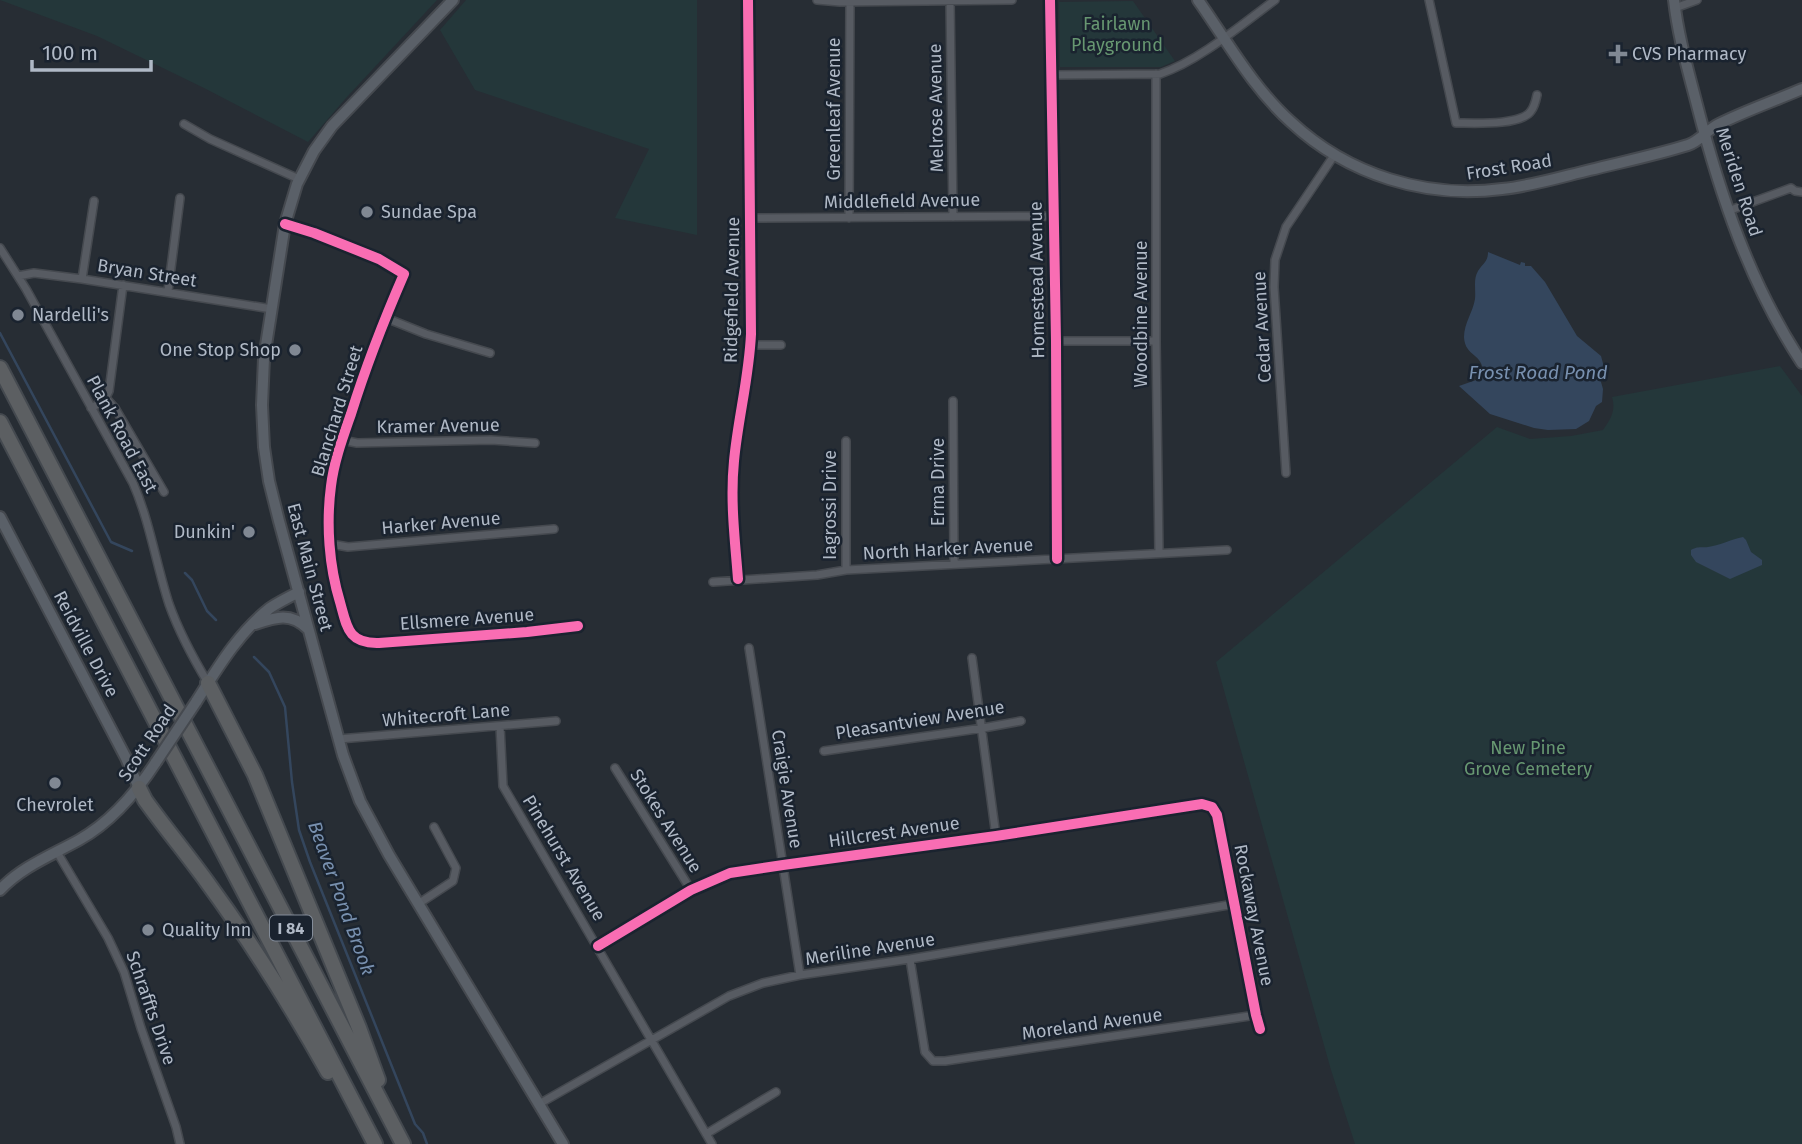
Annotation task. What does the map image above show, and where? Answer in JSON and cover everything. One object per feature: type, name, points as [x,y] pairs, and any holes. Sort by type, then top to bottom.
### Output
[{"type":"highway","name":"I 84","points":[[0,368],[404,1144]]},
{"type":"highway","name":"I 84","points":[[0,422],[375,1144]]},
{"type":"highway","points":[[208,683],[260,788],[373,1064],[380,1100]]},
{"type":"highway","points":[[139,788],[258,955],[341,1095],[358,1111]]},
{"type":"main road","name":"East Main Street","points":[[453,0],[332,126],[299,179],[285,224],[262,381],[264,447],[273,498],[309,630],[349,772],[363,807],[418,904],[563,1144]]},
{"type":"main road","name":"Frost Road","points":[[1198,0],[1259,88],[1305,135],[1367,172],[1431,190],[1476,192],[1525,186],[1688,145],[1719,124],[1802,89]]},
{"type":"main road","name":"Meriden Road","points":[[1674,4],[1681,42],[1728,211],[1768,302],[1802,363]]},
{"type":"main road","name":"Reidville Drive","points":[[0,517],[126,758],[139,788]]},
{"type":"main road","name":"Scott Road","points":[[0,890],[24,870],[102,825],[139,788],[226,656],[253,624],[272,607],[299,592]]},
{"type":"main road","points":[[253,624],[276,617],[290,617],[309,630]]},
{"type":"street","name":"Ridgefield Avenue","points":[[738,579],[733,469],[751,345],[748,0]]},
{"type":"street","points":[[817,0],[1012,0]]},
{"type":"street","name":"Homestead Avenue","points":[[1050,0],[1057,559]]},
{"type":"street","points":[[1052,75],[1167,72],[1192,60],[1275,0]]},
{"type":"street","points":[[1429,0],[1456,123],[1519,119],[1531,112],[1537,95]]},
{"type":"street","points":[[1674,4],[1697,0]]},
{"type":"street","name":"Greenleaf Avenue","points":[[849,218],[850,1]]},
{"type":"street","name":"Melrose Avenue","points":[[950,1],[953,217]]},
{"type":"street","name":"Woodbine Avenue","points":[[1156,74],[1159,553]]},
{"type":"street","points":[[184,124],[210,139],[299,179]]},
{"type":"street","name":"Cedar Avenue","points":[[1286,473],[1274,287],[1275,260],[1286,227],[1335,154]]},
{"type":"street","points":[[1728,211],[1791,188],[1802,192]]},
{"type":"street","points":[[168,292],[180,198]]},
{"type":"street","points":[[82,279],[94,201]]},
{"type":"street","name":"Middlefield Avenue","points":[[751,218],[1053,216]]},
{"type":"street","name":"Blanchard Street","points":[[285,224],[379,259],[404,274],[366,369],[342,440],[331,485],[332,568],[349,631],[359,641]]},
{"type":"street","name":"Plank Road East","points":[[0,248],[19,276],[134,484],[146,516],[172,611],[208,683]]},
{"type":"street","name":"Bryan Street","points":[[19,276],[34,273],[82,279],[272,309]]},
{"type":"street","points":[[92,408],[106,398],[108,391],[123,285]]},
{"type":"street","points":[[386,318],[426,334],[490,353]]},
{"type":"street","points":[[1056,341],[1156,341]]},
{"type":"street","name":"Ridgefield Avenue","points":[[751,345],[781,345]]},
{"type":"street","points":[[106,398],[115,408],[164,492]]},
{"type":"street","name":"Erma Drive","points":[[953,401],[954,564]]},
{"type":"street","name":"Kramer Avenue","points":[[342,440],[357,443],[491,440],[535,443]]},
{"type":"street","name":"Iagrossi Drive","points":[[846,441],[846,570]]},
{"type":"street","name":"Harker Avenue","points":[[331,544],[348,547],[554,529]]},
{"type":"street","name":"North Harker Avenue","points":[[713,582],[817,575],[846,570],[1227,550]]},
{"type":"street","name":"Ellsmere Avenue","points":[[359,641],[379,643],[578,626]]},
{"type":"street","name":"Craigie Avenue","points":[[749,648],[800,975]]},
{"type":"street","points":[[972,658],[996,836]]},
{"type":"street","name":"Whitecroft Lane","points":[[339,739],[556,721]]},
{"type":"street","name":"Pleasantview Avenue","points":[[824,751],[1021,721]]},
{"type":"street","name":"Pinehurst Avenue","points":[[500,726],[503,786],[712,1144]]},
{"type":"street","name":"Stokes Avenue","points":[[615,768],[691,890]]},
{"type":"street","name":"Hillcrest Avenue","points":[[598,946],[691,890],[730,873],[1202,804],[1212,807]]},
{"type":"street","name":"Rockaway Avenue","points":[[1212,807],[1217,816],[1260,1029]]},
{"type":"street","points":[[418,904],[453,881],[456,874],[456,868],[434,827]]},
{"type":"street","name":"Schraffts Drive","points":[[57,852],[108,938],[124,972],[180,1144]]},
{"type":"street","name":"Meriline Avenue","points":[[539,1104],[729,996],[764,983],[1234,904]]},
{"type":"street","name":"Moreland Avenue","points":[[911,959],[925,1052],[933,1061],[1256,1015]]},
{"type":"street","points":[[706,1134],[776,1092]]},
{"type":"green space","points":[[0,0],[437,0],[308,142],[97,36]]},
{"type":"green space","points":[[466,0],[697,0],[697,235],[615,218],[649,149],[475,90],[440,30]]},
{"type":"green space","name":"Fairlawn Playground","points":[[1133,1],[1175,61],[1161,67],[1060,67],[1059,2]]},
{"type":"green space","name":"New Pine Grove Cemetery","points":[[1780,366],[1802,396],[1802,1144],[1355,1144],[1331,1070],[1216,662],[1497,427],[1530,439],[1603,430],[1612,414],[1612,397]]},
{"type":"water","name":"Frost Road Pond","points":[[1488,252],[1520,265],[1521,262],[1525,263],[1525,266],[1531,266],[1545,282],[1577,336],[1601,356],[1604,367],[1601,382],[1602,402],[1596,406],[1589,421],[1576,429],[1534,428],[1490,414],[1459,386],[1483,375],[1481,362],[1468,349],[1464,337],[1475,299],[1476,274]]},
{"type":"water","points":[[1743,537],[1751,552],[1762,560],[1762,565],[1730,579],[1696,562],[1691,555],[1691,550],[1696,548]]},
{"type":"waterway","name":"Beaver Pond Brook","points":[[0,333],[111,542],[132,551]]},
{"type":"waterway","name":"Beaver Pond Brook","points":[[185,573],[192,580],[207,611],[216,620]]},
{"type":"waterway","name":"Beaver Pond Brook","points":[[254,657],[269,672],[285,707],[299,830],[310,862],[415,1124],[423,1133],[427,1144]]},
{"type":"cycle path","points":[[738,579],[733,520],[733,476],[751,334],[748,0]]},
{"type":"cycle path","points":[[1050,0],[1057,559]]},
{"type":"cycle path","points":[[285,224],[379,259],[404,274],[363,378],[332,477],[329,515],[331,559],[336,588],[351,632],[361,641],[379,643],[578,626]]},
{"type":"cycle path","points":[[598,946],[691,890],[730,873],[1202,804],[1212,807],[1217,815],[1260,1029]]},
{"type":"place","name":"CVS Pharmacy","points":[[1618,54]]},
{"type":"place","name":"Sundae Spa","points":[[367,212]]},
{"type":"place","name":"Nardelli's","points":[[18,315]]},
{"type":"place","name":"One Stop Shop","points":[[295,350]]},
{"type":"place","name":"Dunkin'","points":[[249,532]]},
{"type":"place","name":"Chevrolet","points":[[55,783]]},
{"type":"place","name":"Quality Inn","points":[[148,930]]}]
